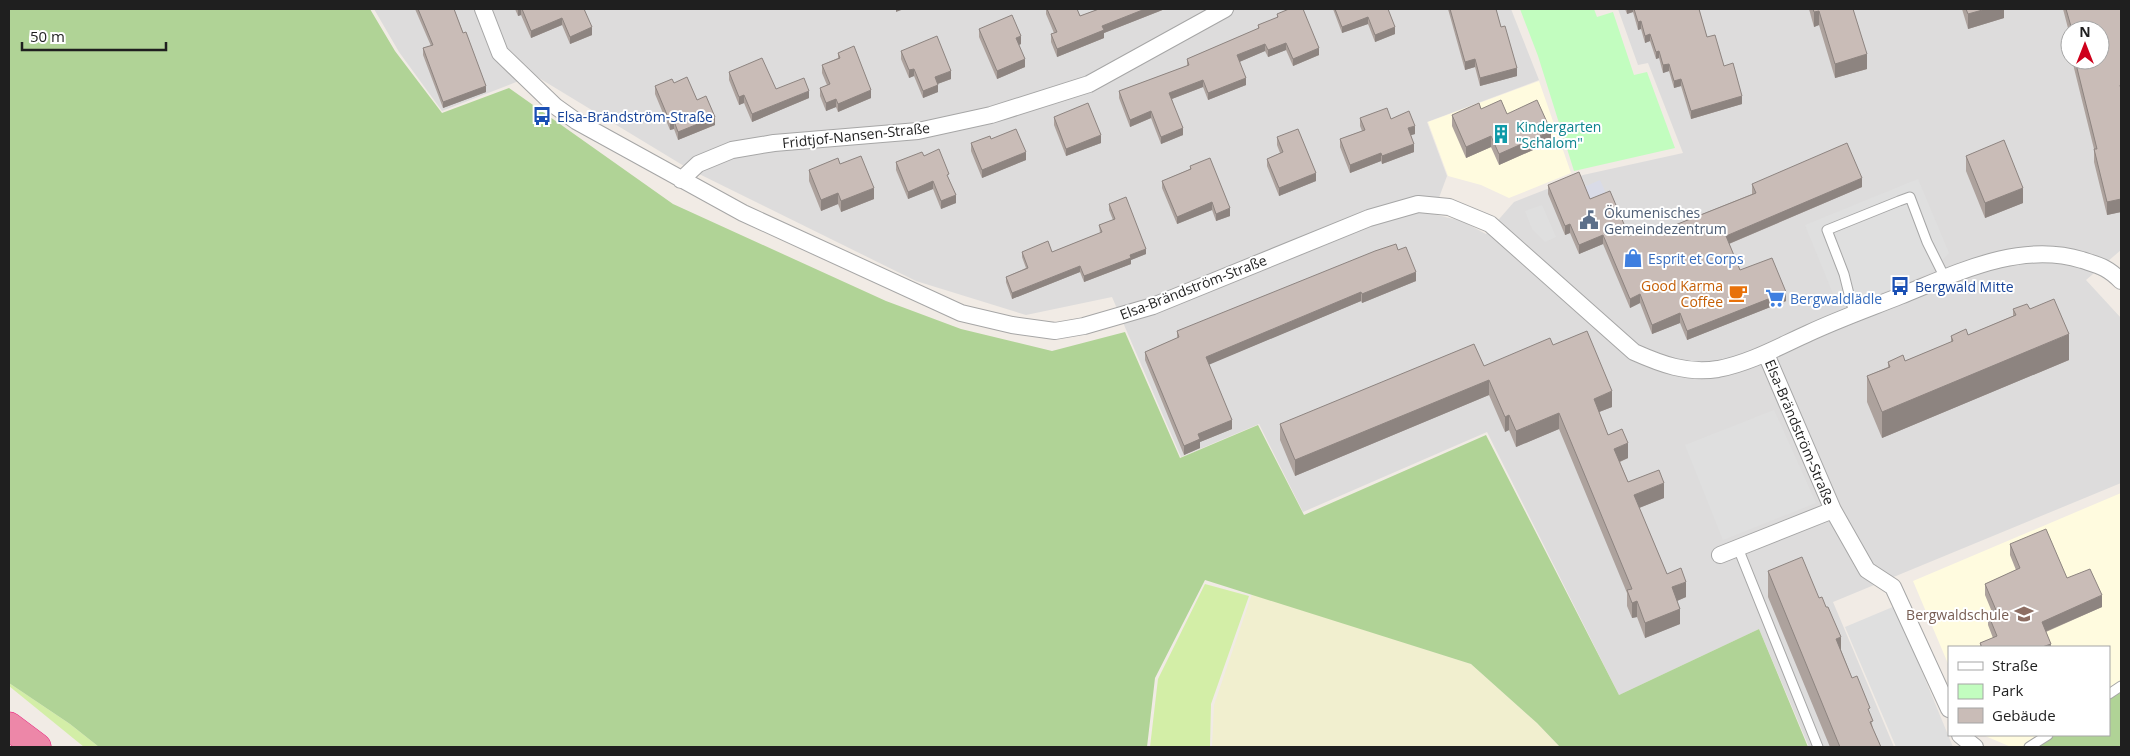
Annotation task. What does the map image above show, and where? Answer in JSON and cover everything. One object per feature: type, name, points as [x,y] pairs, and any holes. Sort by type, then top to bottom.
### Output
[{"type":"highway","points":[[9,726],[37,747]]},
{"type":"street","name":"Elsa-Brändström-Straße","points":[[483,9],[500,53],[555,106],[576,121],[743,213],[961,313],[1012,325],[1055,331],[1084,326],[1153,306],[1376,215],[1418,204],[1449,207],[1490,224],[1634,352],[1660,364],[1684,370],[1717,369],[1766,354],[1810,332],[1945,278],[1990,262],[2026,254],[2065,255],[2108,268],[2121,281]]},
{"type":"street","name":"Fridtjof-Nansen-Straße","points":[[681,180],[698,164],[732,150],[774,143],[918,131],[1000,112],[1089,84],[1225,9]]},
{"type":"street","name":"Elsa-Brändström-Straße","points":[[1766,354],[1833,510],[1867,570],[1893,587],[1948,707]]},
{"type":"street","name":"Elsa-Brändström-Straße","points":[[1720,555],[1833,510]]},
{"type":"street","points":[[1961,736],[1975,747]]},
{"type":"lane","points":[[1854,314],[1844,274],[1827,230],[1910,197],[1927,242],[1945,278]]},
{"type":"lane","points":[[1738,548],[1818,747]]},
{"type":"lane","points":[[2110,693],[2121,686]]},
{"type":"lane","points":[[2029,747],[2046,736]]},
{"type":"shaded area","points":[[374,9],[1511,9],[1539,80],[1427,122],[1447,176],[1433,214],[1462,221],[1486,234],[1514,202],[1583,175],[1683,153],[1648,63],[1638,65],[1618,9],[2121,9],[2121,250],[2086,280],[2121,318],[2121,483],[1833,602],[1894,747],[1809,747],[1759,629],[1619,695],[1487,432],[1303,512],[1259,424],[1181,457],[1112,297],[1026,315],[916,281],[689,169],[534,75],[442,111],[399,52]]},
{"type":"shaded area","points":[[1539,81],[1571,173],[1509,198],[1481,185],[1448,176],[1428,122]]},
{"type":"shaded area","points":[[1918,179],[1949,253],[1929,273],[1862,301],[1836,301],[1805,225]]},
{"type":"shaded area","points":[[1600,180],[1608,198],[1591,205],[1584,187]]},
{"type":"shaded area","points":[[1542,205],[1556,237],[1545,242],[1532,229],[1525,211]]},
{"type":"shaded area","points":[[1774,410],[1816,503],[1723,540],[1685,445]]},
{"type":"shaded area","name":"Bergwaldschule","points":[[2121,493],[2121,682],[2110,689],[2110,646],[1948,646],[1948,664],[1913,581]]},
{"type":"shaded area","points":[[1252,594],[1471,664],[1537,723],[1560,747],[1212,747],[1214,705]]},
{"type":"shaded area","points":[[1895,606],[1953,747],[1896,747],[1845,627]]},
{"type":"shaded area","points":[[1985,736],[2039,736],[2022,747],[2011,747]]},
{"type":"green space","points":[[9,9],[370,9],[395,51],[442,113],[509,88],[673,204],[886,301],[961,329],[1052,351],[1125,332],[1180,458],[1258,425],[1304,515],[1486,435],[1619,695],[1759,629],[1808,747],[1560,747],[1537,723],[1471,664],[1205,580],[1155,678],[1147,747],[99,747],[70,724],[9,683]]},
{"type":"green space","points":[[1520,9],[1594,9],[1597,17],[1613,12],[1634,75],[1647,72],[1675,148],[1574,171],[1538,56]]},
{"type":"green space","points":[[1205,584],[1249,596],[1211,704],[1210,747],[1150,747],[1158,679]]},
{"type":"green space","points":[[9,683],[70,724],[99,747],[84,747],[9,686]]},
{"type":"green space","points":[[2121,691],[2121,747],[2037,747],[2054,736],[2110,736],[2110,698]]},
{"type":"building","points":[[418,9],[454,9],[463,33],[466,32],[486,86],[443,102],[423,48],[433,45]]},
{"type":"building","points":[[522,9],[584,9],[592,27],[570,37],[562,18],[531,31]]},
{"type":"building","points":[[1047,9],[1077,9],[1080,16],[1099,9],[1145,9],[1102,26],[1104,30],[1057,49],[1051,34],[1057,32]]},
{"type":"building","points":[[1289,9],[1303,9],[1319,48],[1293,59],[1286,43],[1268,50],[1265,44],[1237,55],[1246,78],[1208,93],[1203,80],[1169,93],[1183,128],[1161,137],[1151,111],[1130,120],[1119,91],[1189,65],[1187,59],[1259,28],[1258,25],[1278,17],[1277,14]]},
{"type":"building","points":[[1335,9],[1388,9],[1395,27],[1375,35],[1368,17],[1342,27]]},
{"type":"building","points":[[1450,9],[1496,9],[1501,27],[1505,26],[1517,68],[1480,78],[1475,59],[1465,62]]},
{"type":"building","points":[[1634,9],[1699,9],[1707,37],[1715,35],[1724,66],[1733,63],[1742,96],[1691,111],[1681,79],[1674,81],[1669,64],[1663,65],[1659,51],[1656,52],[1650,34],[1645,36],[1641,21],[1638,22]]},
{"type":"building","points":[[1813,9],[1853,9],[1867,54],[1835,64],[1819,11],[1814,12]]},
{"type":"building","points":[[1966,9],[1986,9],[1968,14]]},
{"type":"building","points":[[2066,9],[2121,9],[2121,199],[2107,202],[2094,149],[2097,149],[2077,70],[2110,70],[2110,20],[2069,20]]},
{"type":"building","points":[[1012,15],[1021,36],[1016,38],[1025,59],[997,71],[979,29]]},
{"type":"building","points":[[937,36],[951,71],[935,77],[938,85],[923,91],[914,69],[909,70],[901,51]]},
{"type":"building","points":[[854,46],[871,90],[838,104],[836,99],[826,103],[820,88],[830,84],[822,65],[840,58],[838,53]]},
{"type":"building","points":[[762,58],[776,89],[804,78],[809,91],[752,114],[744,95],[739,97],[729,72]]},
{"type":"building","points":[[687,77],[697,100],[706,96],[715,117],[678,132],[674,121],[670,122],[655,86],[672,79],[674,83]]},
{"type":"building","name":"Kindergarten \"Schalom\"","points":[[1501,100],[1507,114],[1537,100],[1551,131],[1499,154],[1491,136],[1466,147],[1452,115],[1479,103],[1481,109]]},
{"type":"building","points":[[1088,103],[1101,135],[1066,149],[1054,117]]},
{"type":"building","points":[[1387,108],[1391,119],[1409,111],[1415,126],[1408,128],[1414,144],[1382,156],[1381,153],[1350,165],[1340,139],[1365,130],[1360,118]]},
{"type":"building","points":[[1016,129],[1026,152],[982,170],[971,143],[990,136],[991,139]]},
{"type":"building","points":[[1298,129],[1316,173],[1279,188],[1267,159],[1283,152],[1277,137]]},
{"type":"building","points":[[2004,140],[2023,188],[1985,203],[1966,156]]},
{"type":"building","points":[[1847,143],[1862,178],[1726,236],[1740,270],[1772,258],[1786,292],[1687,331],[1680,313],[1652,325],[1640,294],[1630,299],[1603,235],[1579,245],[1570,224],[1565,226],[1548,185],[1579,172],[1590,199],[1610,191],[1629,236],[1652,227],[1655,233],[1756,193],[1752,184]]},
{"type":"building","points":[[939,149],[949,174],[947,175],[956,195],[941,201],[933,181],[908,192],[896,162],[922,152],[924,156]]},
{"type":"building","points":[[861,156],[874,188],[841,201],[838,193],[821,200],[809,170],[838,158],[840,164]]},
{"type":"building","points":[[1210,158],[1230,208],[1216,214],[1212,202],[1177,217],[1162,181],[1191,169],[1190,166]]},
{"type":"building","points":[[1126,197],[1146,249],[1130,255],[1131,258],[1084,276],[1080,266],[1012,293],[1006,277],[1028,268],[1022,252],[1048,241],[1052,252],[1102,232],[1099,225],[1115,219],[1109,204]]},
{"type":"building","points":[[1396,244],[1398,250],[1406,247],[1416,272],[1362,294],[1361,292],[1206,357],[1232,420],[1198,434],[1200,439],[1184,446],[1145,352],[1179,337],[1177,331]]},
{"type":"building","points":[[2054,299],[2069,334],[1882,412],[1867,376],[1890,367],[1888,362],[1903,355],[1905,361],[1953,341],[1951,336],[1966,329],[1968,335],[2016,315],[2013,309],[2027,304],[2030,309]]},
{"type":"building","points":[[1587,331],[1612,391],[1594,399],[1608,435],[1622,429],[1628,443],[1614,449],[1628,482],[1659,470],[1664,483],[1634,495],[1667,574],[1681,568],[1686,582],[1672,587],[1680,609],[1645,623],[1637,601],[1632,603],[1627,590],[1632,589],[1559,413],[1516,431],[1509,415],[1505,417],[1489,380],[1295,460],[1280,424],[1474,344],[1484,366],[1550,338],[1553,345]]},
{"type":"building","points":[[2046,529],[2067,578],[2090,569],[2102,595],[2042,622],[2051,644],[2045,646],[1982,646],[1980,643],[1997,636],[1988,614],[1996,610],[1985,584],[2020,568],[2010,544]]},
{"type":"building","points":[[1802,557],[1819,598],[1822,597],[1826,607],[1828,607],[1841,637],[1836,639],[1852,678],[1857,676],[1870,708],[1868,709],[1873,721],[1870,722],[1881,747],[1840,747],[1768,571]]},
{"type":"place","name":"Elsa-Brändström-Straße","points":[[542,116]]},
{"type":"place","name":"Kindergarten \"Schalom\"","points":[[1501,134]]},
{"type":"place","name":"Ökumenisches Gemeindezentrum","points":[[1589,220]]},
{"type":"place","name":"Esprit et Corps","points":[[1633,258]]},
{"type":"place","name":"Bergwald Mitte","points":[[1900,286]]},
{"type":"place","name":"Good Karma Coffee","points":[[1738,293]]},
{"type":"place","name":"Bergwaldlädle","points":[[1775,298]]},
{"type":"place","name":"Bergwaldschule","points":[[2024,614]]}]
